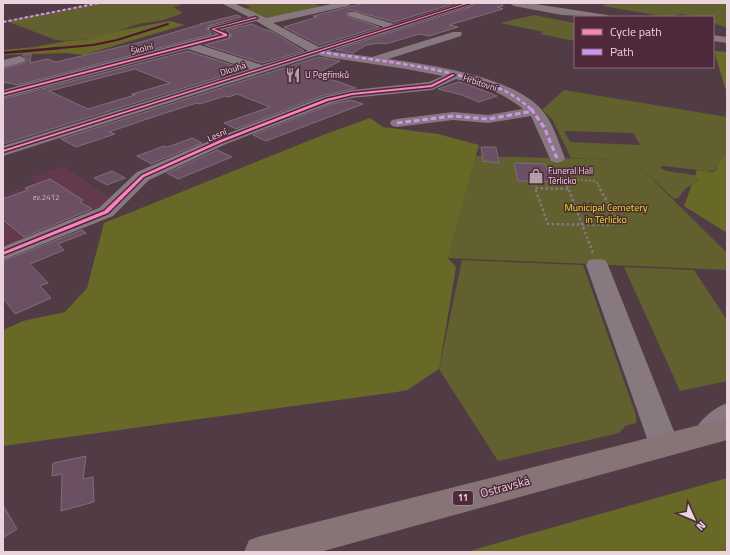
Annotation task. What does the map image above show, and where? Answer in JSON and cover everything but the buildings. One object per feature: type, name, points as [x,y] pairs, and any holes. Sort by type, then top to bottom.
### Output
[{"type":"main road","name":"Ostravská","points":[[261,552],[664,444],[721,425]]},
{"type":"street","name":"Hřbitovní","points":[[226,3],[246,11],[291,37],[326,54],[454,75],[481,82],[518,98],[534,111],[544,127],[557,158]]},
{"type":"street","points":[[260,20],[348,3]]},
{"type":"street","name":"Dlouhá","points":[[3,150],[316,50],[395,27],[469,3]]},
{"type":"street","points":[[514,3],[562,12],[598,16]]},
{"type":"street","points":[[352,14],[395,27]]},
{"type":"street","name":"Školní","points":[[7,90],[226,35],[212,29],[260,20]]},
{"type":"street","points":[[291,37],[301,33]]},
{"type":"street","name":"Hřbitovní","points":[[373,61],[458,34]]},
{"type":"street","points":[[714,38],[727,40]]},
{"type":"street","points":[[188,45],[260,68]]},
{"type":"street","points":[[3,64],[20,60]]},
{"type":"street","name":"Lesní","points":[[3,254],[106,212],[143,176],[228,138],[327,100],[352,94],[432,86],[454,75]]},
{"type":"street","points":[[397,123],[453,116],[488,119],[534,111]]},
{"type":"street","points":[[597,264],[664,444]]},
{"type":"path","points":[[557,158],[597,264]]},
{"type":"path","points":[[565,179],[596,181],[617,220],[615,223],[611,225],[548,224],[535,188],[568,188]]},
{"type":"shaded area","points":[[170,21],[184,25],[83,55],[66,53],[3,55],[3,50],[91,39],[118,31]]},
{"type":"shaded area","points":[[714,51],[727,52],[727,90],[725,88]]},
{"type":"shaded area","points":[[370,118],[383,127],[438,134],[479,145],[448,258],[456,267],[439,369],[407,390],[397,392],[3,446],[3,330],[23,321],[65,312],[87,288],[104,223],[323,135]]},
{"type":"shaded area","points":[[727,154],[727,233],[684,206],[692,184],[699,179],[695,176],[697,170],[714,172],[717,169],[717,163]]},
{"type":"shaded area","points":[[63,166],[110,198],[88,217],[3,250],[3,195],[35,183],[29,178]]},
{"type":"shaded area","points":[[727,478],[727,552],[466,552]]},
{"type":"green space","points":[[101,3],[179,3],[181,5],[173,7],[183,13],[164,20],[138,24],[91,39],[61,41],[62,40],[56,40],[6,21]]},
{"type":"green space","points":[[239,3],[312,3],[324,7],[263,19],[245,9],[251,7]]},
{"type":"green space","points":[[609,3],[727,3],[727,28],[714,23],[714,16],[695,16],[682,14],[662,16],[602,6]]},
{"type":"green space","points":[[534,15],[574,23],[574,41],[540,34],[544,32],[500,23]]},
{"type":"green space","name":"Municipal Cemetery in Těrlicko","points":[[564,90],[727,117],[727,154],[717,163],[716,170],[707,171],[663,166],[660,167],[664,170],[690,174],[699,178],[695,183],[686,188],[678,198],[674,199],[635,162],[727,253],[727,270],[448,258],[476,156],[629,160],[571,158],[552,119],[542,110]],"holes":[[[564,131],[633,133],[640,145],[570,142]]]},
{"type":"green space","points":[[462,260],[583,265],[636,415],[636,423],[625,426],[619,433],[498,461],[439,369]]},
{"type":"green space","points":[[624,267],[694,270],[727,320],[727,381],[680,391]]},
{"type":"waterway","points":[[60,48],[93,45],[117,40],[168,24]]},
{"type":"waterway","points":[[3,53],[60,48]]},
{"type":"waterway","points":[[49,49],[60,48]]},
{"type":"marked path","points":[[3,22],[99,3]]},
{"type":"marked path","points":[[320,52],[438,71],[481,82],[505,91],[518,98],[534,111],[544,127],[557,158]]},
{"type":"marked path","points":[[397,123],[453,116],[488,119],[534,111]]},
{"type":"cycle path","points":[[3,151],[469,3]]},
{"type":"cycle path","points":[[3,94],[226,35],[212,29],[256,18]]},
{"type":"cycle path","points":[[3,254],[106,212],[143,176],[221,141],[327,100],[352,94],[432,86],[454,75]]},
{"type":"place","name":"U Pegřímků","points":[[293,75]]},
{"type":"place","name":"Funeral Hall Těrlicko","points":[[536,176]]}]
